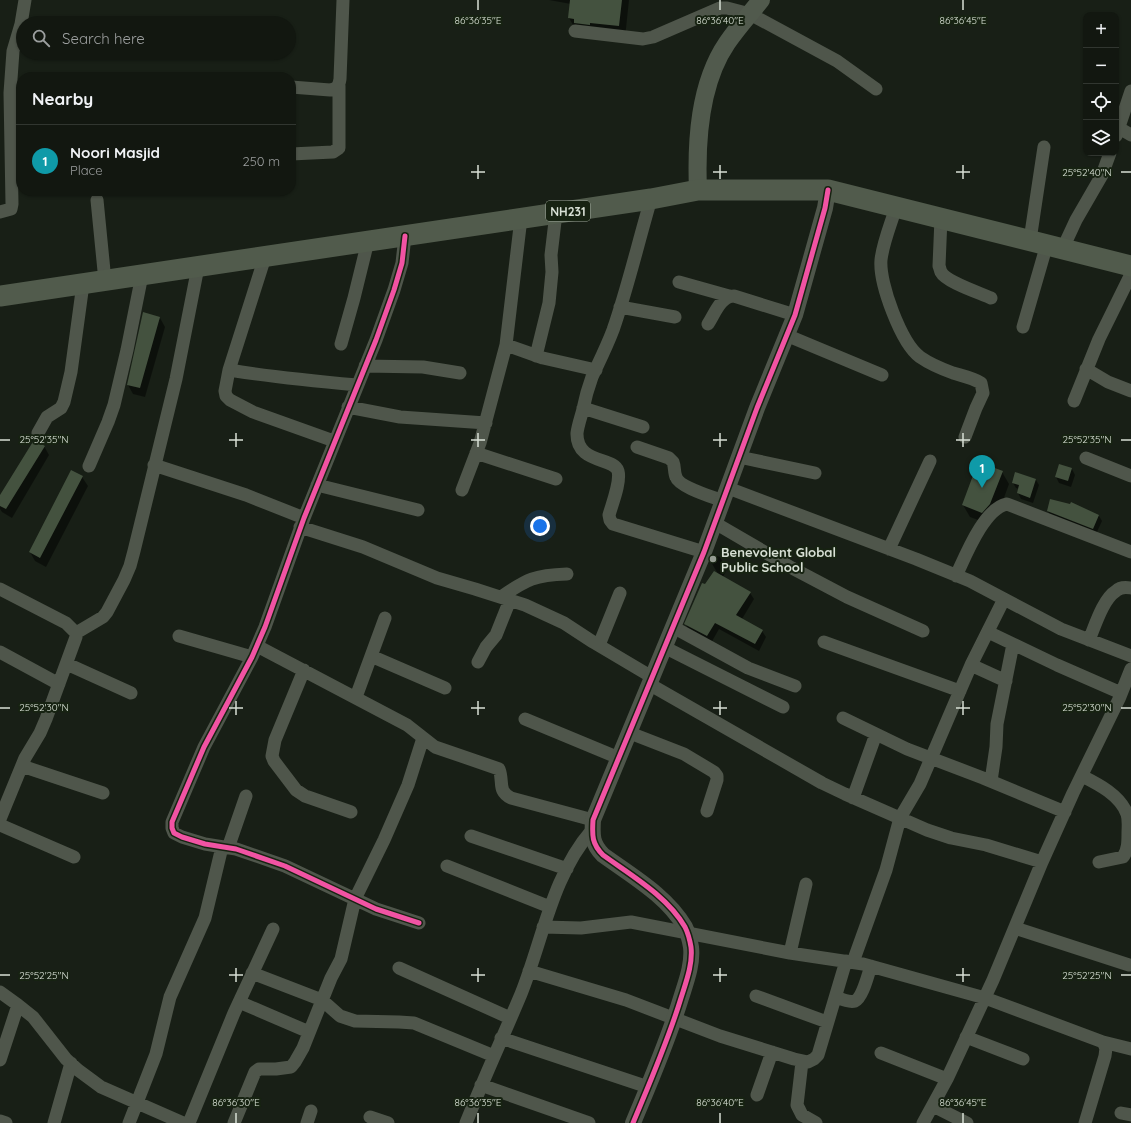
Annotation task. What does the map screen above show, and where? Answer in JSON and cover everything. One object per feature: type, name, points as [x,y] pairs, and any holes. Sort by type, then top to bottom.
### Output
[{"type":"highway","name":"NH231","points":[[0,296],[651,199],[698,190],[828,190],[1131,266]]},
{"type":"main road","points":[[698,190],[697,165],[701,115],[713,68],[726,43],[756,7]]},
{"type":"street","points":[[23,16],[25,0]]},
{"type":"street","points":[[296,154],[333,152],[339,148],[339,86],[343,0]]},
{"type":"street","points":[[575,31],[626,38],[653,38],[719,4],[727,8],[756,7],[876,89]]},
{"type":"street","points":[[0,212],[11,209],[12,204],[10,93],[13,51],[16,42]]},
{"type":"street","points":[[296,87],[330,90],[339,86]]},
{"type":"street","points":[[1119,129],[1131,90]]},
{"type":"street","points":[[1119,132],[1131,135]]},
{"type":"street","points":[[1023,327],[1047,244],[1044,147]]},
{"type":"street","points":[[1047,244],[1076,220],[1102,175],[1109,156]]},
{"type":"street","points":[[466,1123],[521,993],[550,907],[567,869],[593,825],[650,680],[704,552],[794,315],[825,208],[828,190]]},
{"type":"street","points":[[651,199],[620,307],[583,408],[577,433],[580,446],[591,456],[614,465],[617,468],[618,479],[610,515],[610,520],[613,524],[704,552]]},
{"type":"street","points":[[97,200],[105,280]]},
{"type":"street","points":[[896,207],[881,261],[883,279],[892,312],[914,352],[935,365],[951,372],[977,380],[981,384],[983,393],[965,437]]},
{"type":"street","points":[[536,356],[549,303],[552,272],[551,255],[556,213]]},
{"type":"street","points":[[462,490],[486,423],[506,345],[521,218]]},
{"type":"street","points":[[941,218],[939,266],[941,272],[958,284],[991,298]]},
{"type":"street","points":[[405,236],[402,263],[376,340],[316,485],[254,652],[204,747],[172,822],[172,828],[174,833],[205,844],[243,851],[286,866],[381,912],[419,923]]},
{"type":"street","points":[[341,344],[368,241]]},
{"type":"street","points":[[265,257],[229,370],[225,391],[226,396],[230,400],[253,412],[334,440]]},
{"type":"street","points":[[76,632],[102,617],[107,612],[130,566],[176,379],[198,267]]},
{"type":"street","points":[[1074,401],[1104,328],[1131,274]]},
{"type":"street","points":[[89,466],[114,405],[142,275]]},
{"type":"street","points":[[679,282],[729,296],[734,296],[794,315]]},
{"type":"street","points":[[38,433],[47,417],[61,408],[66,397],[71,372],[83,284]]},
{"type":"street","points":[[708,324],[721,303],[729,296]]},
{"type":"street","points":[[620,307],[675,317]]},
{"type":"street","points":[[786,335],[882,375]]},
{"type":"street","points":[[506,345],[536,356],[596,370]]},
{"type":"street","points":[[365,366],[423,367],[460,373]]},
{"type":"street","points":[[1086,369],[1108,382],[1131,391]]},
{"type":"street","points":[[229,370],[303,381],[357,385]]},
{"type":"street","points":[[348,407],[400,417],[486,423]]},
{"type":"street","points":[[583,408],[643,427]]},
{"type":"street","points":[[637,447],[670,458],[673,462],[676,478],[678,481],[687,486],[725,494],[889,549],[970,581],[1061,629],[1131,656]]},
{"type":"street","points":[[476,453],[556,478]]},
{"type":"street","points":[[739,458],[815,473]]},
{"type":"street","points":[[1086,458],[1131,476]]},
{"type":"street","points":[[889,549],[930,461]]},
{"type":"street","points":[[154,465],[246,495],[302,522],[437,578],[525,605],[564,623],[650,680],[822,783],[853,798],[939,834],[986,845],[1042,862]]},
{"type":"street","points":[[316,485],[418,510]]},
{"type":"street","points":[[956,576],[980,527],[1001,505],[1007,504],[1131,552]]},
{"type":"street","points":[[715,523],[792,568],[847,597],[923,631]]},
{"type":"street","points":[[478,662],[486,647],[496,635],[505,599],[527,580],[534,577],[550,574],[568,574]]},
{"type":"street","points":[[1089,640],[1104,607],[1116,590],[1124,587],[1131,588]]},
{"type":"street","points":[[0,589],[66,623],[76,632]]},
{"type":"street","points":[[599,645],[620,593]]},
{"type":"street","points":[[529,971],[626,1000],[720,1036],[802,1062],[814,1060],[818,1055],[836,997],[886,870],[900,818],[920,784],[971,665],[1004,599]]},
{"type":"street","points":[[356,697],[385,618]]},
{"type":"street","points":[[673,626],[748,668],[795,686]]},
{"type":"street","points":[[0,819],[3,802],[29,750],[43,726],[67,664],[76,637],[76,632]]},
{"type":"street","points":[[988,632],[1058,666],[1121,693]]},
{"type":"street","points":[[179,636],[254,652],[304,670],[407,725],[435,747],[499,769],[502,779],[502,792],[505,795],[593,825]]},
{"type":"street","points":[[824,642],[960,691]]},
{"type":"street","points":[[990,781],[996,747],[997,724],[1013,644]]},
{"type":"street","points":[[664,647],[783,707]]},
{"type":"street","points":[[0,652],[59,684]]},
{"type":"street","points":[[371,656],[445,688]]},
{"type":"street","points":[[67,664],[131,693]]},
{"type":"street","points":[[971,665],[1006,681]]},
{"type":"street","points":[[923,1123],[934,1106],[985,998],[1042,862],[1131,669]]},
{"type":"street","points":[[304,670],[275,740],[272,756],[274,762],[296,790],[305,796],[351,812]]},
{"type":"street","points":[[843,718],[907,749],[1065,812]]},
{"type":"street","points":[[525,720],[619,758]]},
{"type":"street","points":[[630,733],[684,754],[714,772],[717,776],[717,780],[708,811]]},
{"type":"street","points":[[853,798],[876,734]]},
{"type":"street","points":[[234,1123],[255,1072],[259,1069],[285,1069],[291,1067],[295,1062],[331,978],[342,960],[355,899],[384,840],[408,785],[423,738]]},
{"type":"street","points":[[22,766],[103,793]]},
{"type":"street","points":[[1082,776],[1107,790],[1120,802],[1126,813],[1128,842],[1125,854],[1123,857],[1100,862]]},
{"type":"street","points":[[129,1123],[156,1054],[170,997],[205,918],[225,847],[246,796]]},
{"type":"street","points":[[0,825],[74,857]]},
{"type":"street","points":[[593,825],[593,842],[597,849],[603,855],[647,886],[678,917],[687,934],[691,948],[685,984],[674,1018],[633,1123]]},
{"type":"street","points":[[471,836],[567,869]]},
{"type":"street","points":[[448,866],[550,907]]},
{"type":"street","points":[[790,954],[806,884]]},
{"type":"street","points":[[543,928],[581,928],[631,922],[790,954],[871,966],[985,998],[1103,1042],[1131,1049]]},
{"type":"street","points":[[1015,928],[1129,965]]},
{"type":"street","points":[[189,1123],[239,1002],[273,929]]},
{"type":"street","points":[[836,997],[849,1001],[854,1001],[858,998],[861,994],[871,966]]},
{"type":"street","points":[[399,968],[510,1018]]},
{"type":"street","points":[[252,973],[322,1000],[335,1012],[349,1020],[414,1023],[494,1056]]},
{"type":"street","points":[[0,992],[33,1017],[71,1063],[101,1087],[183,1123]]},
{"type":"street","points":[[756,996],[828,1022]]},
{"type":"street","points":[[239,1002],[309,1032]]},
{"type":"street","points":[[0,1060],[18,1005]]},
{"type":"street","points":[[966,1037],[1024,1058]]},
{"type":"street","points":[[501,1038],[648,1087]]},
{"type":"street","points":[[1085,1123],[1105,1056],[1106,1048],[1103,1042]]},
{"type":"street","points":[[757,1095],[772,1052]]},
{"type":"street","points":[[881,1053],[947,1079]]},
{"type":"street","points":[[802,1062],[797,1105],[802,1115],[816,1123]]},
{"type":"street","points":[[54,1123],[71,1063]]},
{"type":"street","points":[[481,1085],[588,1123]]},
{"type":"street","points":[[934,1106],[967,1123]]},
{"type":"street","points":[[370,1117],[388,1123]]},
{"type":"street","points":[[0,1121],[6,1123]]},
{"type":"building","points":[[570,0],[622,0],[619,26],[574,23],[574,19],[568,18]]},
{"type":"building","points":[[143,312],[160,317],[140,388],[127,385]]},
{"type":"building","points":[[34,440],[45,446],[6,509],[0,506],[0,495]]},
{"type":"building","points":[[978,462],[1003,471],[990,504],[982,513],[962,505]]},
{"type":"building","points":[[1059,464],[1072,468],[1068,481],[1055,477]]},
{"type":"building","points":[[71,470],[83,476],[40,558],[29,552]]},
{"type":"building","points":[[1015,472],[1036,479],[1030,498],[1017,493],[1019,485],[1012,483]]},
{"type":"building","points":[[1050,499],[1070,504],[1071,502],[1099,515],[1093,529],[1047,511]]},
{"type":"building","points":[[714,571],[751,592],[736,615],[763,630],[755,644],[715,623],[707,636],[684,624],[702,583],[705,584]]},
{"type":"cycle path","points":[[633,1123],[676,1014],[689,973],[691,947],[685,927],[669,906],[648,887],[599,851],[594,839],[593,820],[704,552],[757,408],[795,315],[825,208],[828,190]]},
{"type":"cycle path","points":[[405,236],[402,263],[394,290],[376,340],[304,518],[265,627],[252,657],[204,747],[172,822],[172,828],[174,833],[182,837],[205,844],[236,849],[285,866],[376,909],[419,923]]},
{"type":"place","name":"Noori Masjid","points":[[982,488]]},
{"type":"place","name":"Benevolent Global Public School","points":[[713,559]]}]
